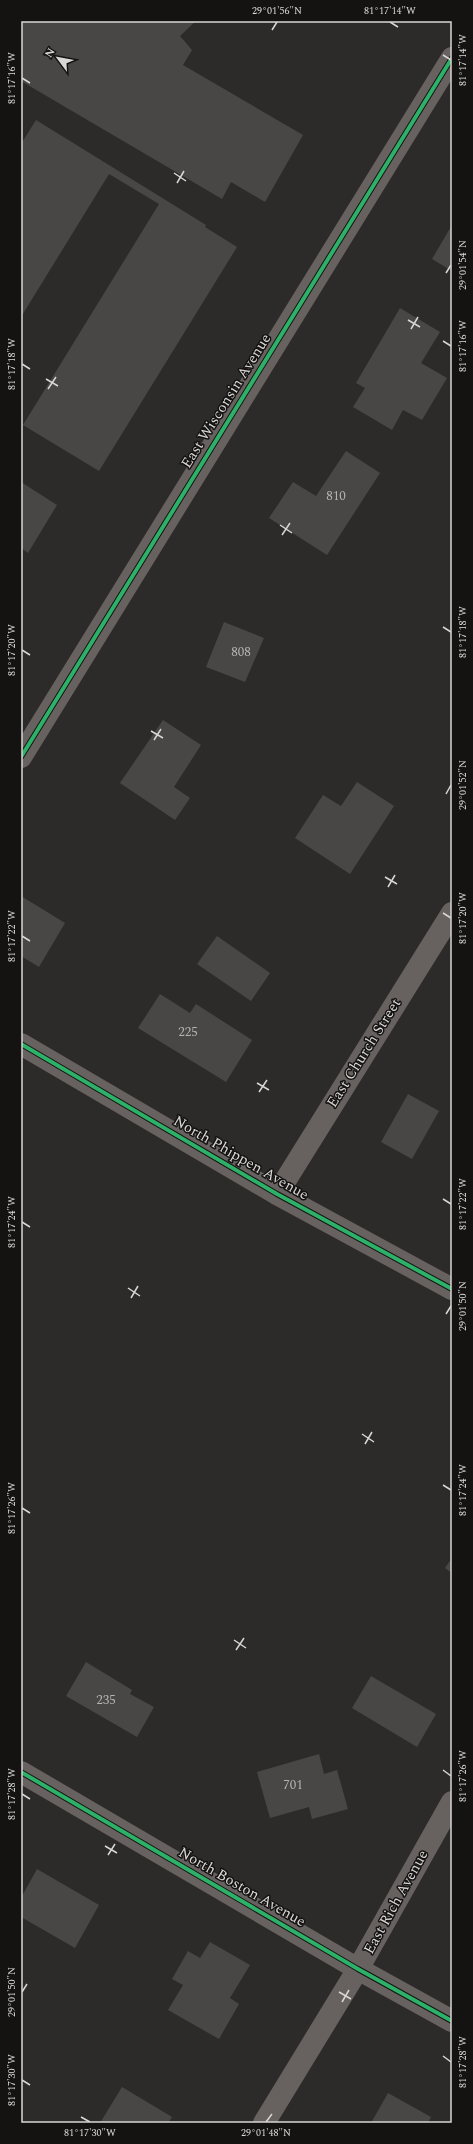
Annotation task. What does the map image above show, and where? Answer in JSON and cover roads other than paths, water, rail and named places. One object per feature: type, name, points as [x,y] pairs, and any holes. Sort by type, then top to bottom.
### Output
[{"type":"street","name":"East Wisconsin Avenue","points":[[21,757],[28,729],[452,58]]},
{"type":"street","name":"East Church Street","points":[[277,1194],[452,913]]},
{"type":"street","name":"North Phippen Avenue","points":[[21,1044],[277,1194],[452,1289]]},
{"type":"street","name":"North Boston Avenue","points":[[21,1772],[358,1969],[452,2021]]},
{"type":"street","name":"East Rich Avenue","points":[[264,2123],[358,1969],[452,1802]]}]
